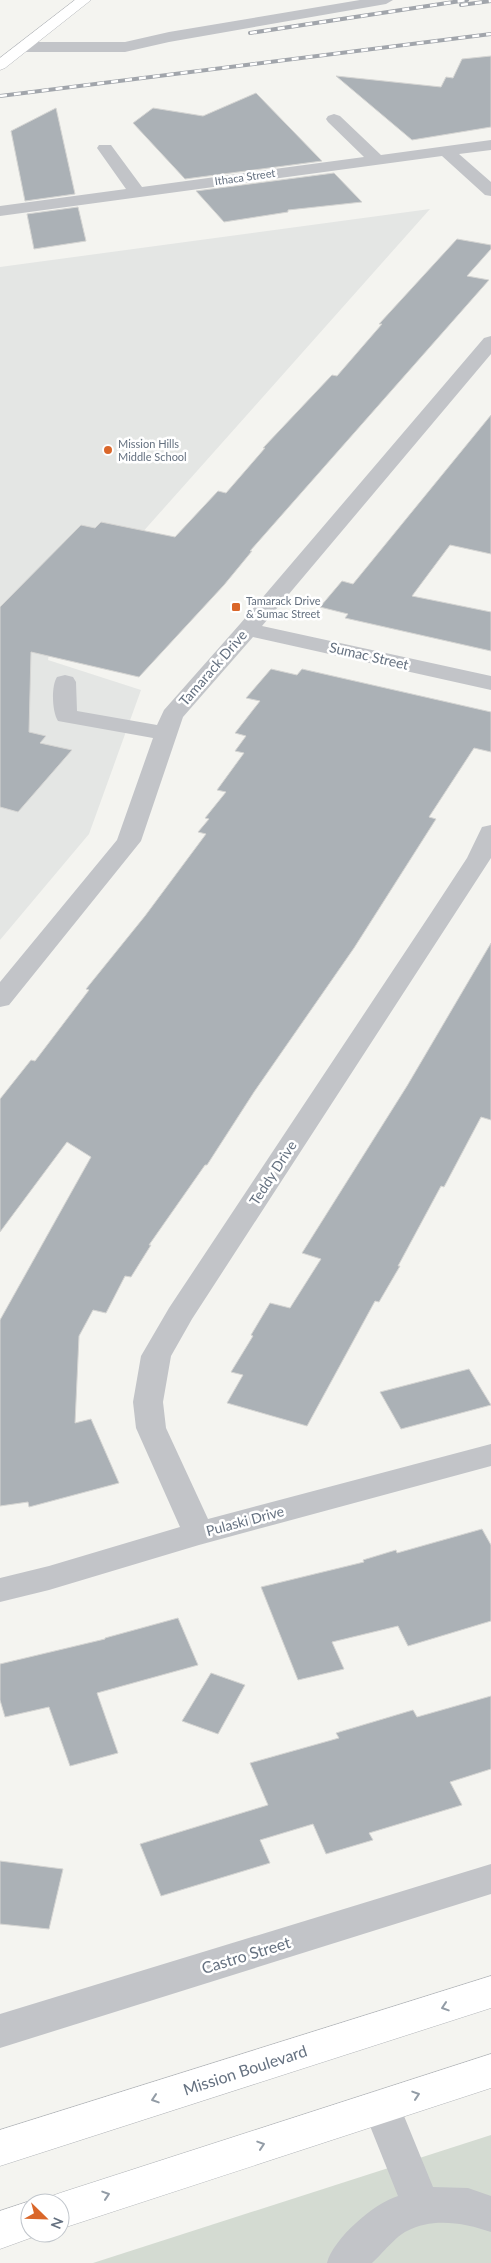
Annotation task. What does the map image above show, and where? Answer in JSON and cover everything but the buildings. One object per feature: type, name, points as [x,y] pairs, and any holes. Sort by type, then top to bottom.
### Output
[{"type":"main road","points":[[0,64],[84,0]]},
{"type":"main road","name":"Mission Boulevard","points":[[0,2148],[491,1992]]},
{"type":"main road","points":[[70,2207],[491,2071]]},
{"type":"main road","points":[[0,2230],[20,2223]]},
{"type":"street","points":[[22,47],[125,47],[169,37],[386,0]]},
{"type":"street","points":[[334,119],[377,160]]},
{"type":"street","name":"Ithaca Street","points":[[0,211],[491,145]]},
{"type":"street","points":[[105,148],[137,192]]},
{"type":"street","points":[[446,151],[491,192]]},
{"type":"street","name":"Tamarack Drive","points":[[0,999],[128,841],[172,715],[491,342]]},
{"type":"street","name":"Sumac Street","points":[[248,628],[491,683]]},
{"type":"street","points":[[65,682],[66,716],[166,733]]},
{"type":"street","name":"Teddy Drive","points":[[199,1533],[151,1428],[148,1402],[156,1356],[179,1315],[444,913],[479,858],[491,832]]},
{"type":"street","name":"Pulaski Drive","points":[[0,1590],[48,1578],[199,1533],[491,1455]]},
{"type":"street","name":"Castro Street","points":[[0,2031],[491,1879]]},
{"type":"street","points":[[381,2106],[422,2208]]},
{"type":"street","points":[[347,2263],[348,2259],[394,2216],[432,2205],[468,2206],[491,2214]]},
{"type":"shaded area","name":"Mission Hills Middle School","points":[[430,209],[52,634],[48,660],[141,690],[89,834],[0,940],[0,267]]},
{"type":"shaded area","points":[[491,2135],[491,2263],[93,2263]]},
{"type":"railway","points":[[250,33],[467,0]]},
{"type":"railway","points":[[461,5],[491,1]]},
{"type":"railway","points":[[0,96],[491,34]]},
{"type":"place","name":"Mission Hills Middle School","points":[[108,450]]},
{"type":"place","name":"Tamarack Drive & Sumac Street","points":[[236,607]]}]
